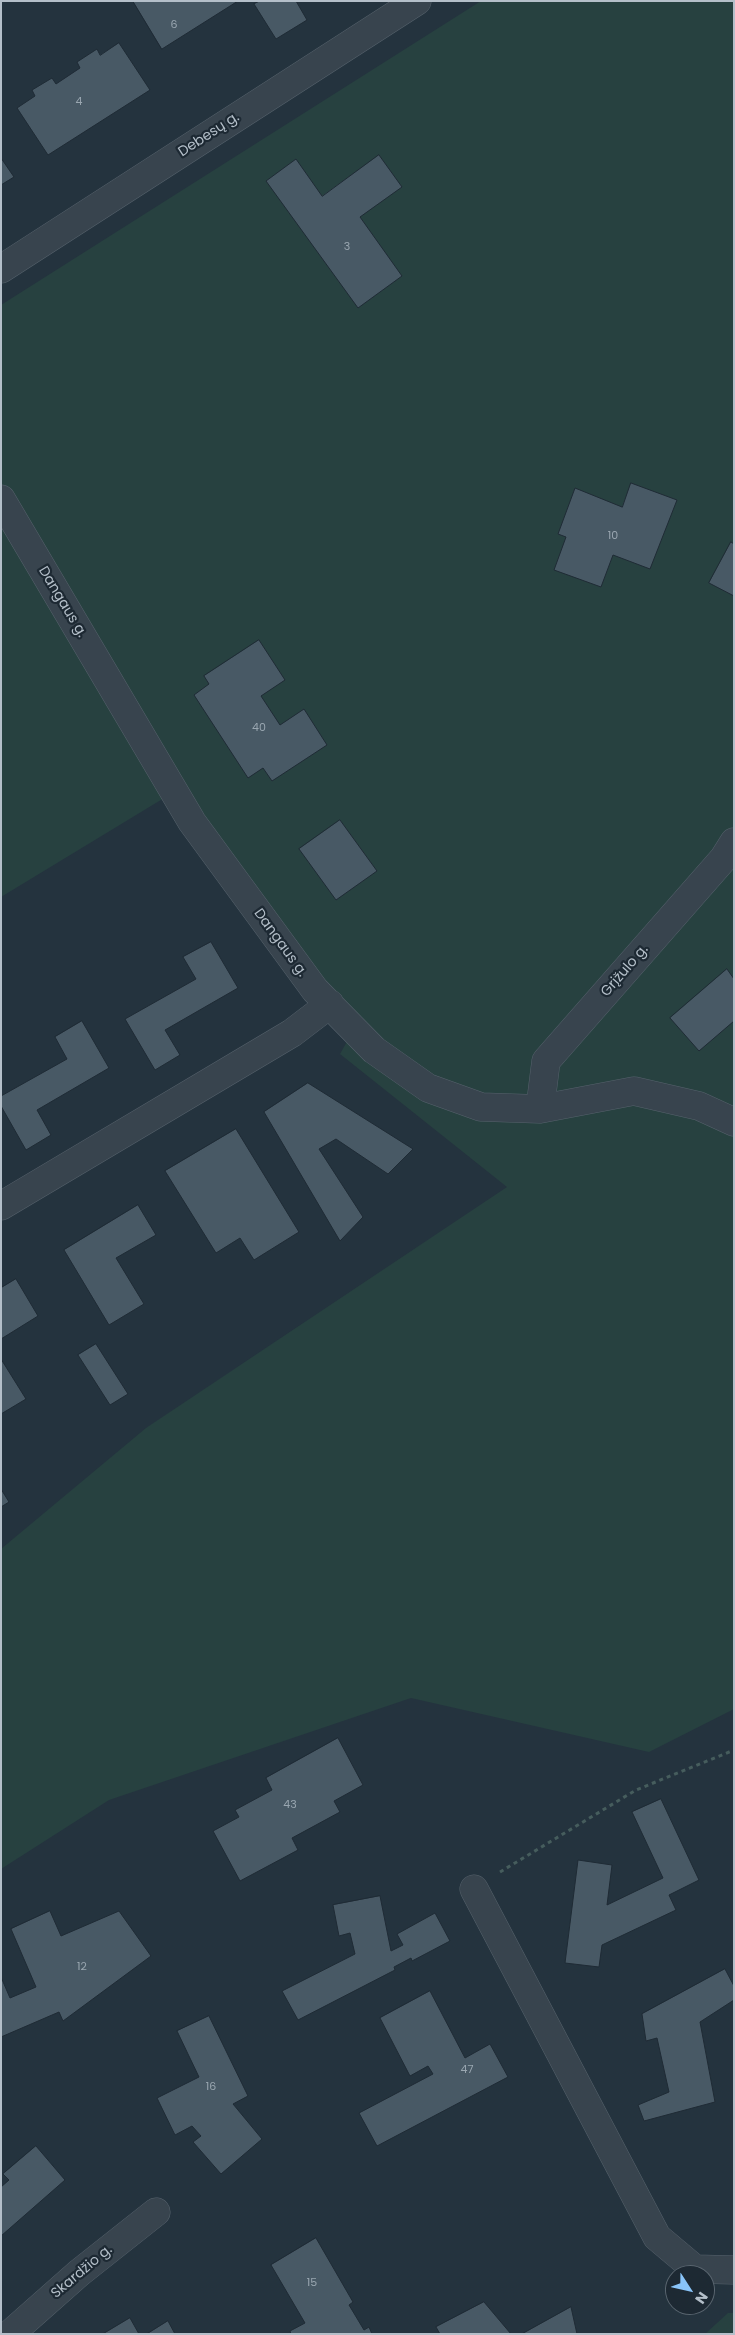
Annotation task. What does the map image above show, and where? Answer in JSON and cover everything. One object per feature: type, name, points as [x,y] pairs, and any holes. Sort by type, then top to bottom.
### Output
[{"type":"street","name":"Debesų g.","points":[[1,269],[417,1]]},
{"type":"street","name":"Dangaus g.","points":[[1,499],[192,822],[315,990],[374,1050],[428,1088],[481,1107],[540,1110],[634,1091],[699,1106],[734,1122]]},
{"type":"street","name":"Grįžulo g.","points":[[540,1110],[546,1061],[724,858],[734,842]]},
{"type":"street","points":[[1,1206],[292,1033],[330,1004]]},
{"type":"street","points":[[474,1889],[657,2237],[695,2268],[734,2270]]},
{"type":"street","name":"Skardžio g.","points":[[10,2334],[79,2273],[156,2212]]},
{"type":"path","points":[[474,1889],[636,1790],[734,1750]]},
{"type":"green space","points":[[481,1],[734,1],[734,1709],[649,1752],[411,1698],[109,1800],[1,1869],[1,1549],[146,1428],[507,1187],[340,1054],[354,1029],[174,792],[1,897],[1,305]]},
{"type":"green space","points":[[728,2313],[734,2313],[734,2334],[705,2334]]},
{"type":"building","points":[[133,1],[238,1],[162,49]]},
{"type":"building","points":[[260,1],[296,1],[307,20],[276,39],[254,4]]},
{"type":"building","points":[[119,43],[150,90],[48,155],[17,108],[35,96],[32,90],[52,78],[56,84],[80,68],[77,62],[97,49],[100,55]]},
{"type":"building","points":[[379,155],[402,187],[360,217],[402,276],[358,308],[266,181],[296,159],[322,196]]},
{"type":"building","points":[[1,158],[14,177],[1,185]]},
{"type":"building","points":[[631,483],[677,500],[650,569],[613,555],[601,587],[554,570],[566,537],[558,534],[575,488],[622,507]]},
{"type":"building","points":[[731,542],[734,544],[734,596],[709,583]]},
{"type":"building","points":[[259,640],[285,680],[261,696],[280,725],[304,709],[327,745],[272,781],[263,768],[248,778],[194,695],[209,684],[204,676]]},
{"type":"building","points":[[340,820],[377,871],[336,900],[299,849]]},
{"type":"building","points":[[211,942],[238,988],[165,1030],[180,1055],[155,1070],[125,1019],[196,979],[183,957]]},
{"type":"building","points":[[727,969],[734,979],[734,1021],[699,1051],[670,1018]]},
{"type":"building","points":[[82,1021],[109,1068],[37,1110],[51,1135],[26,1150],[1,1106],[1,1096],[67,1059],[55,1037]]},
{"type":"building","points":[[308,1083],[413,1149],[388,1174],[336,1139],[319,1149],[363,1217],[340,1241],[264,1112]]},
{"type":"building","points":[[236,1129],[299,1232],[254,1260],[240,1238],[216,1253],[165,1171]]},
{"type":"building","points":[[138,1205],[156,1235],[116,1258],[144,1304],[109,1325],[64,1250]]},
{"type":"building","points":[[16,1279],[38,1316],[1,1339],[1,1288]]},
{"type":"building","points":[[96,1344],[128,1394],[110,1405],[78,1355]]},
{"type":"building","points":[[1,1359],[26,1399],[1,1414]]},
{"type":"building","points":[[1,1489],[9,1502],[1,1507]]},
{"type":"building","points":[[338,1738],[363,1785],[334,1801],[340,1812],[292,1838],[298,1850],[240,1881],[213,1831],[239,1817],[235,1810],[272,1790],[266,1778]]},
{"type":"building","points":[[661,1799],[699,1880],[669,1895],[676,1910],[602,1945],[599,1967],[565,1963],[578,1860],[612,1865],[607,1905],[663,1878],[632,1812]]},
{"type":"building","points":[[380,1896],[391,1951],[403,1945],[397,1934],[435,1913],[450,1941],[412,1961],[411,1958],[394,1967],[395,1970],[298,2020],[282,1991],[355,1954],[350,1933],[339,1936],[333,1905]]},
{"type":"building","points":[[50,1911],[61,1936],[119,1911],[151,1956],[63,2021],[59,2012],[1,2037],[1,1977],[10,1998],[36,1987],[11,1929]]},
{"type":"building","points":[[725,1969],[734,1986],[734,2000],[700,2022],[715,2102],[644,2121],[638,2105],[669,2092],[657,2038],[646,2041],[642,2014]]},
{"type":"building","points":[[430,1991],[465,2058],[490,2044],[508,2077],[377,2146],[359,2113],[433,2074],[428,2066],[410,2076],[380,2018]]},
{"type":"building","points":[[209,2016],[248,2096],[233,2104],[262,2139],[221,2174],[193,2142],[201,2136],[192,2126],[175,2135],[157,2098],[199,2077],[177,2031]]},
{"type":"building","points":[[36,2146],[65,2180],[1,2236],[1,2187],[9,2180],[3,2174]]},
{"type":"building","points":[[316,2238],[353,2302],[349,2305],[364,2330],[369,2327],[372,2334],[291,2334],[290,2331],[305,2323],[271,2265]]},
{"type":"building","points":[[484,2302],[511,2334],[440,2334],[436,2327]]},
{"type":"building","points":[[571,2307],[577,2334],[522,2334]]},
{"type":"building","points":[[130,2318],[139,2334],[103,2334]]},
{"type":"building","points":[[168,2321],[175,2334],[147,2334]]}]
